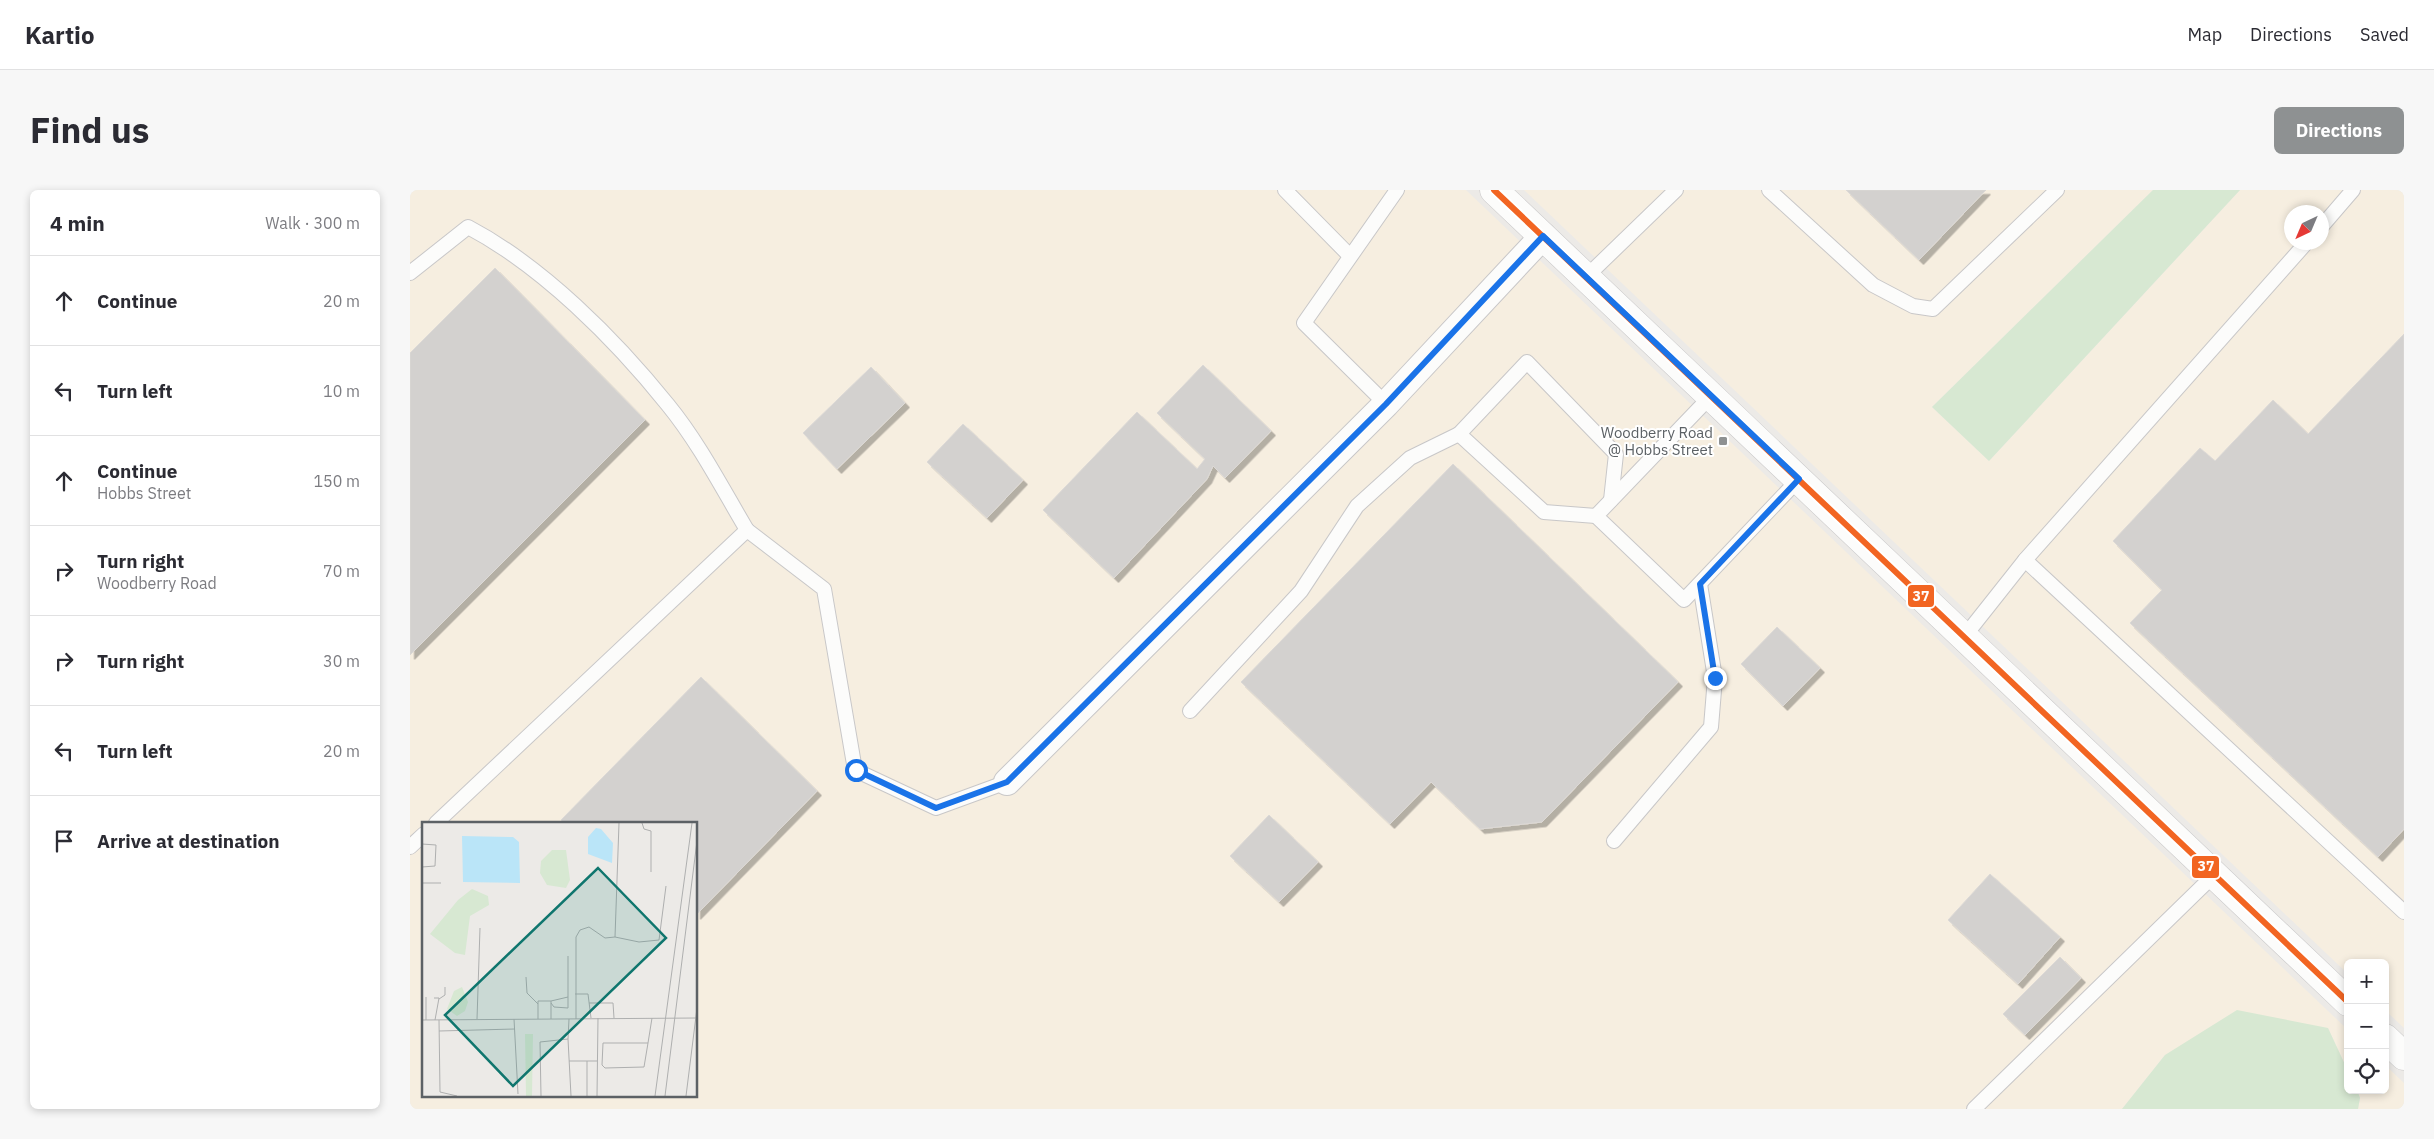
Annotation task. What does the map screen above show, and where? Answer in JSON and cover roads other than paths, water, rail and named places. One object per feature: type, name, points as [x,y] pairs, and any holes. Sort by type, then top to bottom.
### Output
[{"type":"street","points":[[1494,190],[2344,998]]},
{"type":"street","points":[[1007,782],[1386,404],[1543,236]]},
{"type":"street","points":[[2389,1042],[2404,1056]]},
{"type":"lane","points":[[1285,190],[1350,256]]},
{"type":"lane","points":[[1386,404],[1304,323],[1398,190]]},
{"type":"lane","points":[[1586,277],[1676,190]]},
{"type":"lane","points":[[1769,190],[1873,286],[1913,306],[1933,309],[2057,190]]},
{"type":"lane","points":[[2329,218],[2353,190]]},
{"type":"lane","points":[[410,273],[468,226],[525,263],[615,345],[669,406],[706,460],[747,530],[824,590],[856,770],[936,808],[1007,782]]},
{"type":"lane","points":[[1964,637],[2025,560],[2300,250]]},
{"type":"lane","points":[[1190,711],[1302,591],[1357,506],[1410,458],[1459,434],[1527,362],[1616,454],[1611,500]]},
{"type":"lane","points":[[1596,516],[1711,396]]},
{"type":"lane","points":[[1459,434],[1544,512],[1596,516],[1684,600],[1799,479]]},
{"type":"lane","points":[[437,822],[747,530]]},
{"type":"lane","points":[[2025,560],[2404,912]]},
{"type":"lane","points":[[1614,841],[1711,727],[1715,678],[1700,584]]},
{"type":"lane","points":[[410,847],[422,836]]},
{"type":"lane","points":[[1974,1109],[2214,875]]},
{"type":"place","name":"Woodberry Road @ Hobbs Street","points":[[1723,441]]}]
